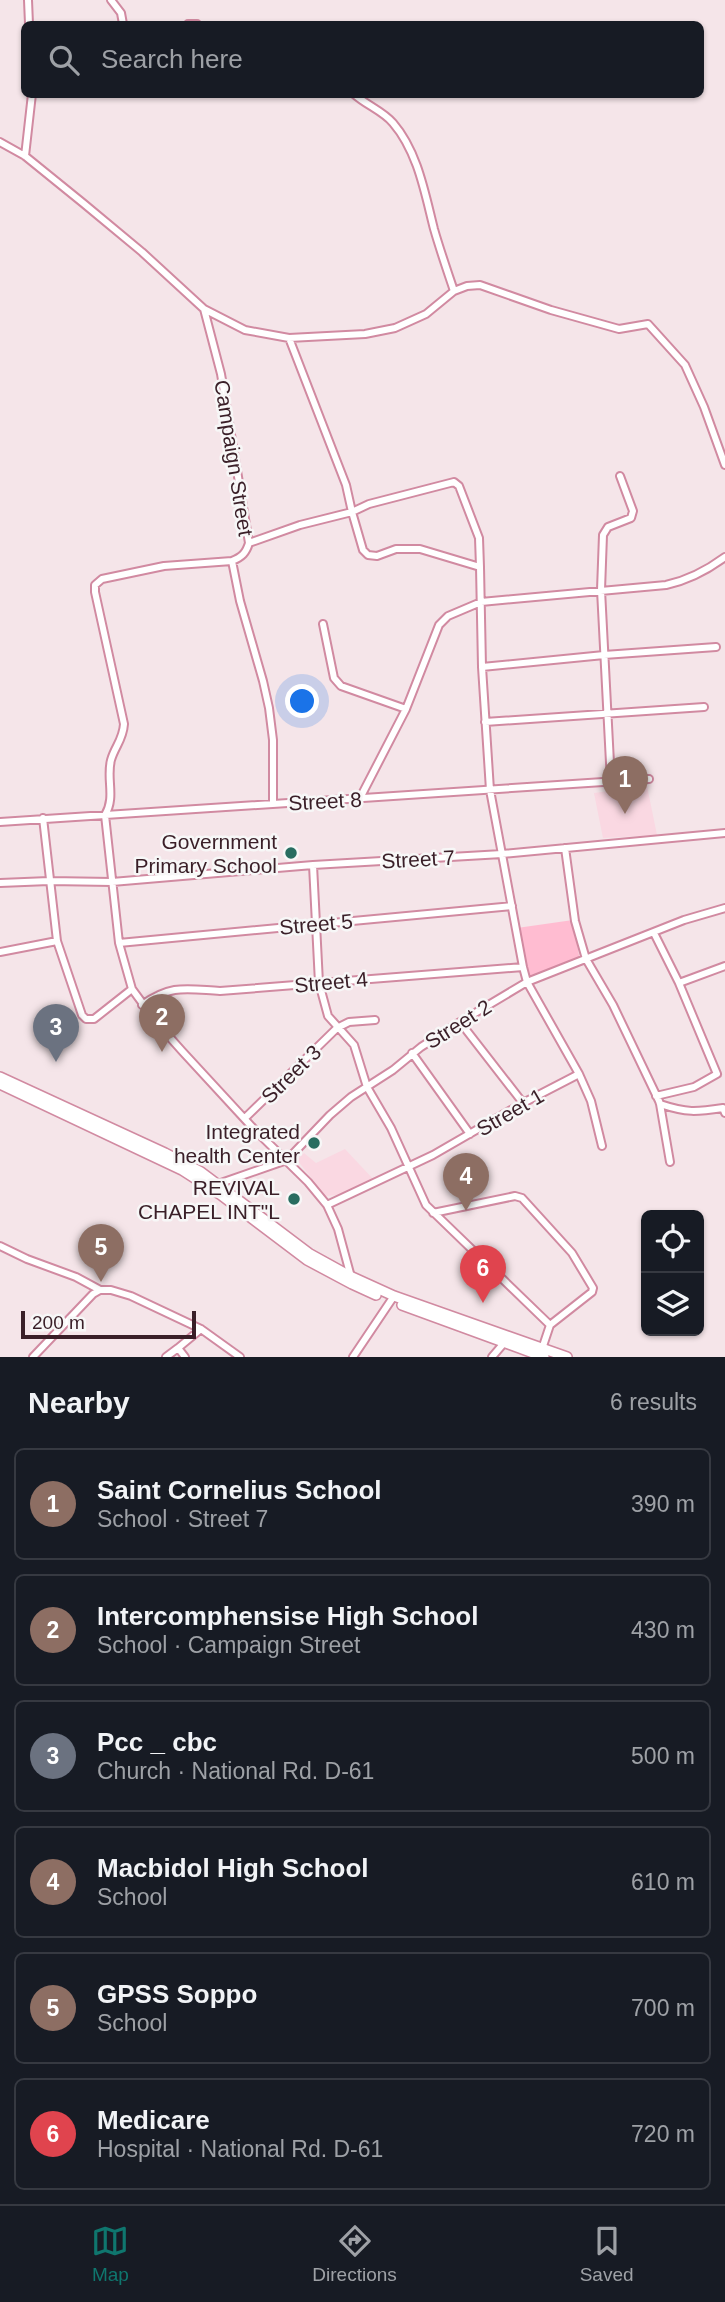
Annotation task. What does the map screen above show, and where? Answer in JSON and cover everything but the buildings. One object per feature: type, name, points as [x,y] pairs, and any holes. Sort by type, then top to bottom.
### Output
[{"type":"highway","points":[[0,1077],[165,1153],[218,1184],[310,1254],[351,1280]]},
{"type":"highway","points":[[0,1084],[182,1170],[221,1195],[307,1260],[504,1343],[542,1354],[567,1357]]},
{"type":"highway","points":[[392,1298],[542,1354]]},
{"type":"street","points":[[28,0],[29,21]]},
{"type":"street","points":[[111,0],[121,13],[122,21]]},
{"type":"street","points":[[25,156],[32,98]]},
{"type":"street","points":[[358,98],[387,116],[396,126],[410,152],[454,291]]},
{"type":"street","points":[[0,142],[25,156],[142,252],[204,309],[245,330],[289,338],[365,334],[395,328],[426,314],[454,291],[480,285],[551,310],[619,329],[645,324],[651,326],[685,365],[725,465]]},
{"type":"street","name":"Campaign Street","points":[[204,309],[221,373],[249,543],[240,558],[232,561],[164,566],[102,579],[95,585],[124,724],[120,743],[110,762],[110,807],[105,815],[120,943],[132,989],[142,1005],[173,1042],[327,1205],[338,1229],[351,1280]]},
{"type":"street","points":[[289,338],[346,485],[363,551],[377,556],[396,549],[420,549],[481,567]]},
{"type":"street","points":[[611,782],[601,590],[604,530],[631,518],[633,511],[620,476]]},
{"type":"street","points":[[249,543],[300,525],[352,512],[369,504],[454,482],[460,486],[479,538],[482,667],[490,790],[523,967],[527,982],[579,1074],[591,1101],[602,1146]]},
{"type":"street","points":[[359,800],[406,709],[439,625],[448,616],[481,602],[685,581],[708,570],[725,557]]},
{"type":"street","points":[[232,561],[269,708],[273,740],[273,804]]},
{"type":"street","points":[[323,624],[334,678],[341,686],[406,709]]},
{"type":"street","points":[[482,667],[716,647]]},
{"type":"street","points":[[485,722],[704,707]]},
{"type":"street","name":"Street 8","points":[[0,822],[649,779]]},
{"type":"street","points":[[43,818],[57,941],[82,1015],[86,1019],[94,1019],[132,989]]},
{"type":"street","name":"Street 7","points":[[0,883],[112,883],[725,833]]},
{"type":"street","points":[[565,848],[575,921],[586,959],[613,1005],[660,1104],[670,1162]]},
{"type":"street","points":[[313,865],[319,983],[328,1016],[354,1045],[367,1087],[410,1166],[426,1205],[550,1325]]},
{"type":"street","name":"Street 5","points":[[120,943],[512,906]]},
{"type":"street","name":"Street 2","points":[[218,1184],[286,1160],[351,1097],[460,1021],[527,982],[684,920],[725,908]]},
{"type":"street","points":[[654,933],[679,983],[717,1074]]},
{"type":"street","points":[[0,953],[57,941]]},
{"type":"street","points":[[679,983],[725,966]]},
{"type":"street","name":"Street 4","points":[[142,1005],[159,993],[173,989],[220,991],[523,967]]},
{"type":"street","points":[[337,1028],[349,1022],[375,1020]]},
{"type":"street","points":[[460,1021],[523,1103]]},
{"type":"street","name":"Street 3","points":[[245,1118],[337,1028]]},
{"type":"street","points":[[412,1054],[470,1134]]},
{"type":"street","points":[[656,1096],[694,1087],[717,1074],[725,1066]]},
{"type":"street","name":"Street 1","points":[[327,1205],[410,1166],[579,1074]]},
{"type":"street","points":[[660,1104],[681,1111],[724,1109]]},
{"type":"street","points":[[433,1213],[515,1196],[522,1198],[566,1245],[593,1288],[592,1292],[550,1325],[542,1354]]},
{"type":"street","points":[[0,1246],[84,1280],[100,1290]]},
{"type":"street","points":[[33,1357],[93,1294],[100,1290],[131,1296],[201,1329],[240,1357]]},
{"type":"street","points":[[355,1356],[392,1298]]},
{"type":"street","points":[[166,1357],[201,1329]]},
{"type":"street","points":[[492,1357],[504,1343]]},
{"type":"street","points":[[178,1348],[185,1357]]},
{"type":"shaded area","points":[[647,786],[657,835],[603,838],[594,793]]},
{"type":"shaded area","points":[[573,920],[580,961],[525,977],[517,928]]},
{"type":"shaded area","points":[[345,1149],[374,1180],[345,1194],[326,1196],[297,1160],[304,1153],[316,1163]]},
{"type":"place","name":"Saint Cornelius School","points":[[625,814]]},
{"type":"place","name":"Government Primary School","points":[[291,853]]},
{"type":"place","name":"Intercomphensise High School","points":[[162,1052]]},
{"type":"place","name":"Pcc _ cbc","points":[[56,1062]]},
{"type":"place","name":"Integrated health Center","points":[[314,1143]]},
{"type":"place","name":"REVIVAL CHAPEL INT\"L","points":[[294,1199]]},
{"type":"place","name":"Macbidol High School","points":[[466,1211]]},
{"type":"place","name":"GPSS Soppo","points":[[101,1282]]},
{"type":"place","name":"Medicare","points":[[483,1303]]}]
